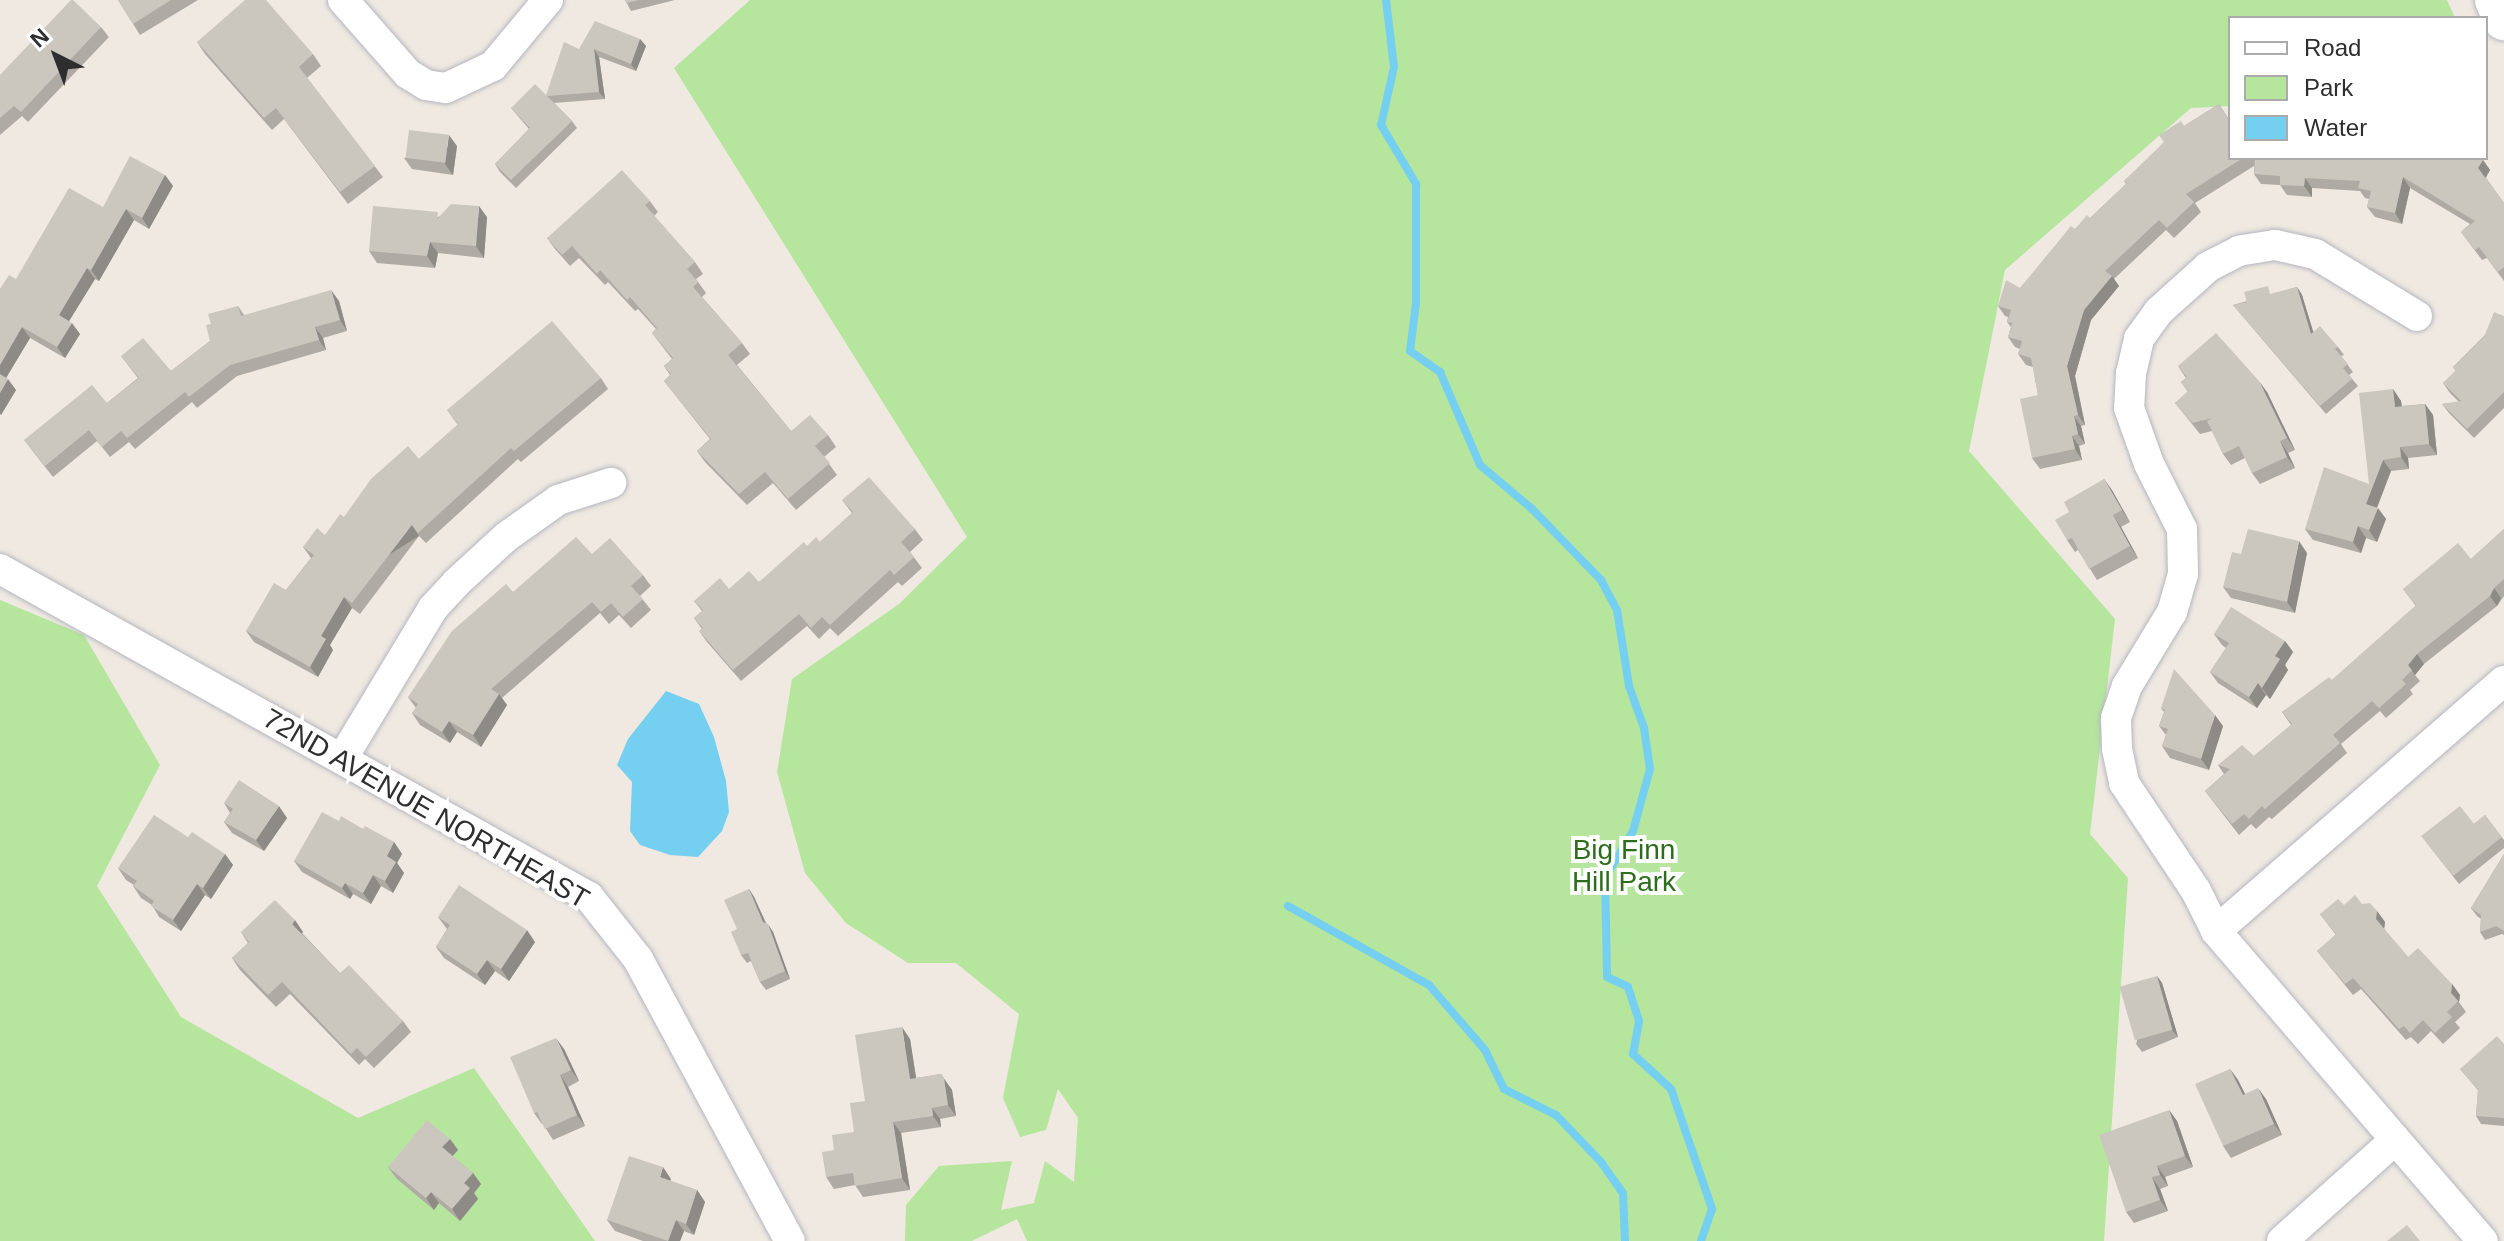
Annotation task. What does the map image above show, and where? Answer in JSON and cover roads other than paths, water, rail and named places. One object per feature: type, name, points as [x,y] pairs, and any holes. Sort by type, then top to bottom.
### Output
[{"type":"main road","points":[[2496,0],[2504,19]]},
{"type":"street","points":[[343,0],[408,74],[426,85],[446,88],[493,66],[548,0]]},
{"type":"street","points":[[2417,316],[2315,254],[2275,245],[2239,251],[2208,267],[2159,311],[2139,339],[2131,373],[2129,408],[2149,464],[2182,529],[2183,574],[2172,612],[2127,686],[2116,718],[2117,749],[2124,783],[2196,891],[2216,931],[2483,1241]]},
{"type":"street","points":[[342,759],[433,608],[456,583],[506,537],[558,500],[611,483]]},
{"type":"street","name":"72ND AVENUE NORTHEAST","points":[[0,569],[589,897],[638,959],[790,1241]]},
{"type":"street","points":[[2216,931],[2504,681]]},
{"type":"street","points":[[2282,1241],[2395,1140]]},
{"type":"water","points":[[666,691],[699,704],[714,737],[726,781],[729,812],[722,831],[698,857],[670,855],[640,845],[630,831],[632,782],[617,765],[628,739]]},
{"type":"waterway","points":[[1386,0],[1394,67],[1381,125],[1416,184],[1416,303],[1410,351],[1440,372],[1480,465],[1532,509],[1601,580],[1617,610],[1629,686],[1644,728],[1650,769],[1633,831],[1605,878],[1607,977],[1628,987],[1639,1021],[1633,1054],[1671,1089],[1712,1209],[1701,1241]]},
{"type":"waterway","points":[[1288,906],[1429,985],[1485,1050],[1504,1089],[1556,1115],[1601,1162],[1623,1193],[1625,1241]]},
{"type":"park label","name":"Big Finn Hill Park","points":[[1624,866]]}]
